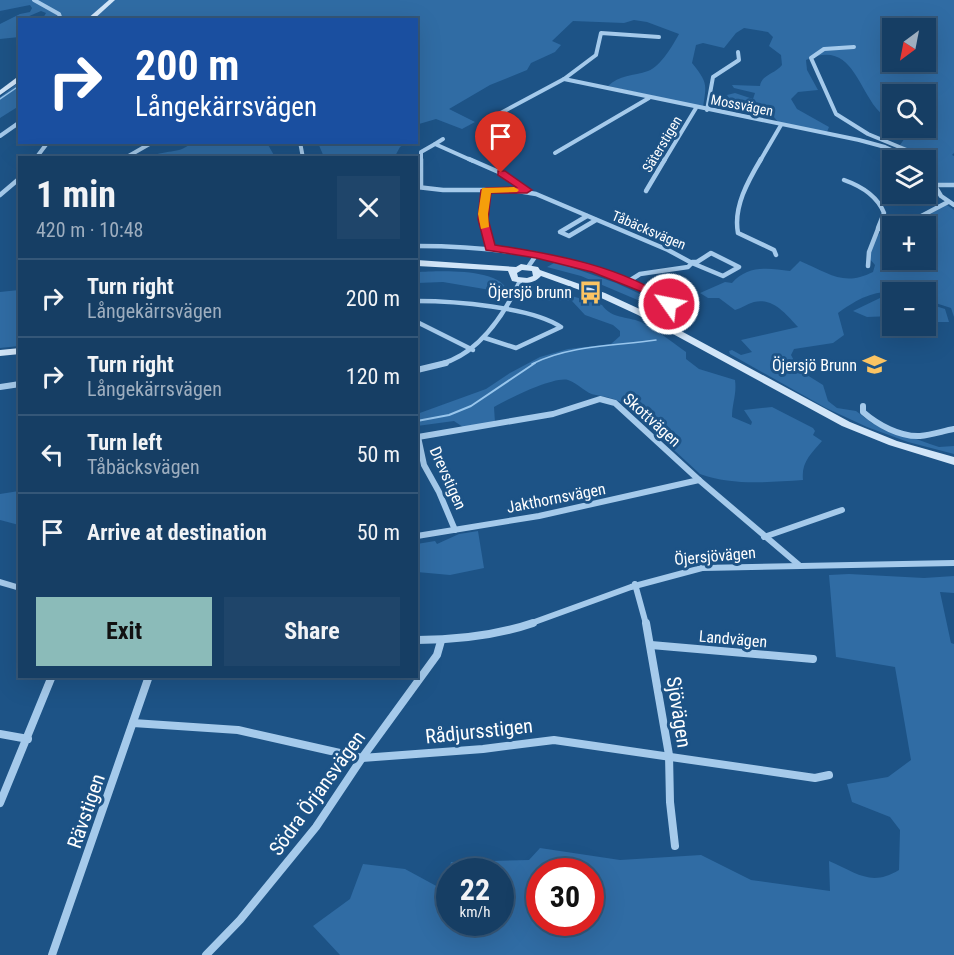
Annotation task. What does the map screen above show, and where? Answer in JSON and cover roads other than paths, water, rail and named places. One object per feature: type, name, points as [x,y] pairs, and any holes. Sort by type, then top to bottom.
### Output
[{"type":"street","points":[[34,0],[56,11],[60,18]]},
{"type":"street","points":[[90,18],[112,0]]},
{"type":"street","points":[[482,123],[564,79],[596,55],[601,33],[659,37]]},
{"type":"street","points":[[854,47],[823,49],[813,54],[811,58],[834,111],[848,123],[868,134],[907,150]]},
{"type":"street","points":[[707,110],[713,77],[736,64],[739,60],[738,52]]},
{"type":"street","points":[[0,93],[18,79]]},
{"type":"street","name":"Mossvägen","points":[[564,79],[871,143],[888,150]]},
{"type":"street","points":[[555,153],[650,97]]},
{"type":"street","name":"Säterstigen","points":[[646,191],[696,108]]},
{"type":"street","points":[[0,136],[18,123]]},
{"type":"street","points":[[776,255],[774,250],[738,233],[735,222],[751,174],[780,125]]},
{"type":"street","points":[[443,139],[420,152],[419,186],[443,190],[526,192]]},
{"type":"street","points":[[128,156],[150,144]]},
{"type":"street","name":"Tåbäcksvägen","points":[[435,144],[511,178],[526,192],[587,216],[692,263],[723,276],[739,267],[711,253],[692,263],[688,267],[640,274],[629,281]]},
{"type":"street","points":[[0,195],[18,180]]},
{"type":"street","points":[[844,180],[863,188],[884,209],[869,252],[868,266]]},
{"type":"street","points":[[936,185],[954,185]]},
{"type":"street","points":[[936,187],[948,202],[954,205]]},
{"type":"street","points":[[486,190],[483,219],[490,248]]},
{"type":"street","points":[[878,229],[908,223],[948,202]]},
{"type":"street","name":"Tåbäcksvägen","points":[[587,216],[560,232],[569,236],[596,220]]},
{"type":"street","points":[[418,246],[490,248],[537,255],[629,281],[659,296]]},
{"type":"street","points":[[533,273],[537,255]]},
{"type":"street","points":[[418,263],[516,276],[533,273],[607,298],[670,329],[846,424],[893,443],[954,461]]},
{"type":"street","points":[[418,267],[480,269],[516,276],[533,273]]},
{"type":"street","points":[[418,370],[453,362],[473,350],[485,338],[504,308],[516,276]]},
{"type":"street","points":[[418,301],[504,308],[555,323],[561,327],[516,348],[485,338]]},
{"type":"street","points":[[418,322],[473,350]]},
{"type":"street","points":[[0,353],[18,351]]},
{"type":"street","points":[[0,360],[18,357]]},
{"type":"street","points":[[0,387],[18,384]]},
{"type":"street","name":"Skottvägen","points":[[418,437],[553,414],[604,399],[615,403],[699,480],[799,565]]},
{"type":"street","points":[[863,406],[863,412],[876,423],[912,435],[920,436],[954,429]]},
{"type":"street","name":"Drevstigen","points":[[418,437],[424,464],[455,530]]},
{"type":"street","name":"Jakthornsvägen","points":[[418,536],[611,501],[699,480]]},
{"type":"street","points":[[764,537],[842,510]]},
{"type":"street","name":"Öjersjövägen","points":[[418,640],[441,641],[480,637],[510,629],[662,575],[702,568],[954,563]]},
{"type":"street","points":[[0,582],[18,587]]},
{"type":"street","name":"Sjövägen","points":[[635,584],[651,645],[669,755],[670,802],[675,846]]},
{"type":"street","name":"Södra Örjansvägen","points":[[206,955],[240,920],[316,827],[362,758],[437,655],[441,641]]},
{"type":"street","name":"Landvägen","points":[[651,645],[813,659]]},
{"type":"street","points":[[0,803],[51,678]]},
{"type":"street","name":"Rävstigen","points":[[52,955],[147,678]]},
{"type":"street","name":"Rådjursstigen","points":[[133,723],[238,730],[362,758],[483,749],[545,740],[669,755],[815,778],[829,775]]},
{"type":"street","points":[[0,734],[28,739]]},
{"type":"waterway","points":[[0,99],[16,88]]},
{"type":"waterway","points":[[532,364],[577,350],[656,340]]},
{"type":"waterway","points":[[418,421],[449,415],[471,406],[535,363]]},
{"type":"place","name":"Öjersjö brunn","points":[[590,292]]},
{"type":"place","name":"Öjersjö Brunn","points":[[875,365]]}]
